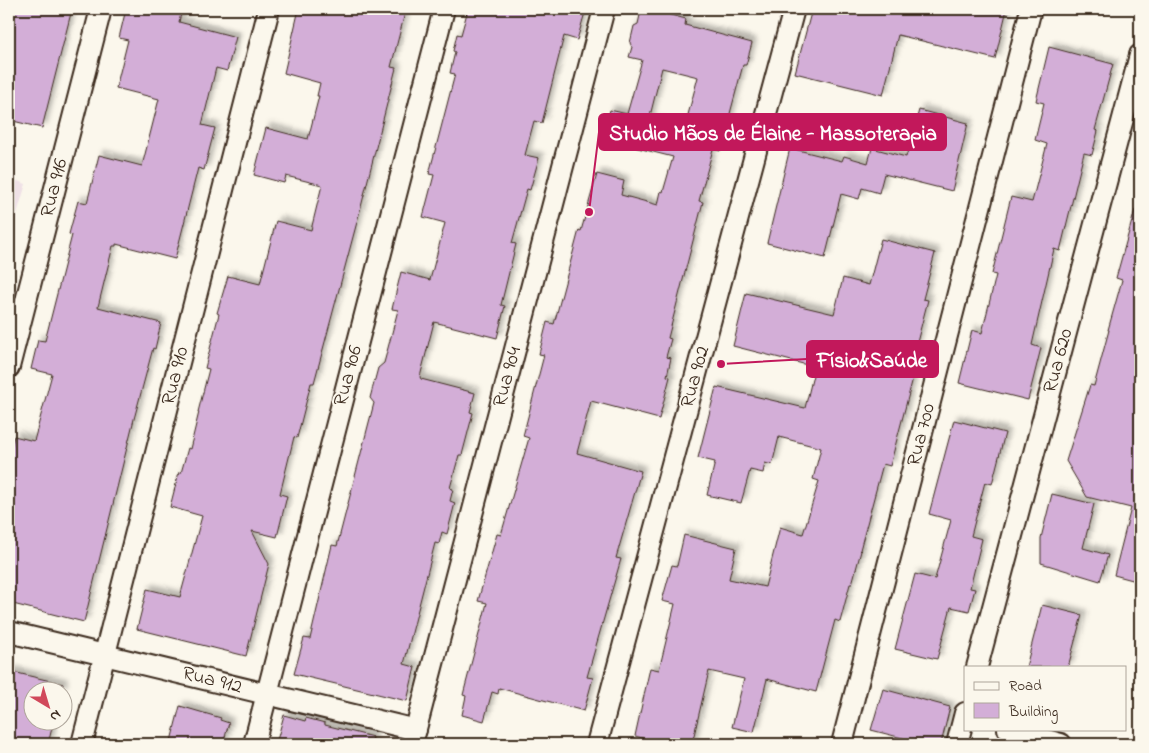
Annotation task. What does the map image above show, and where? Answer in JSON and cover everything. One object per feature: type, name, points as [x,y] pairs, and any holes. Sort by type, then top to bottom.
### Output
[{"type":"street","name":"Rua 916","points":[[9,367],[101,9]]},
{"type":"street","name":"Rua 910","points":[[82,744],[269,9]]},
{"type":"street","name":"Rua 906","points":[[254,744],[444,9]]},
{"type":"street","name":"Rua 904","points":[[414,737],[604,9]]},
{"type":"street","name":"Rua 902","points":[[597,744],[794,9]]},
{"type":"street","name":"Rua 700","points":[[842,744],[1031,9]]},
{"type":"street","name":"Rua 620","points":[[978,666],[1140,55]]},
{"type":"street","name":"Rua 912","points":[[9,632],[267,694],[414,737]]},
{"type":"street","points":[[957,744],[964,720]]},
{"type":"street","points":[[1012,730],[1061,744]]},
{"type":"shaded area","points":[[9,178],[26,184],[9,240]]},
{"type":"building","points":[[9,9],[72,9],[42,128],[9,120]]},
{"type":"building","points":[[126,9],[182,9],[179,22],[236,37],[227,71],[216,68],[202,125],[215,128],[204,170],[198,168],[175,259],[116,244],[116,246],[113,246],[98,307],[161,323],[134,419],[84,622],[9,603],[9,457],[14,436],[34,441],[52,374],[31,369],[38,340],[45,341],[72,235],[69,234],[78,201],[87,203],[99,155],[142,166],[159,99],[116,88],[128,40],[119,38]]},
{"type":"building","points":[[299,9],[406,9],[391,67],[396,68],[361,207],[314,383],[311,383],[297,438],[294,437],[280,494],[287,496],[277,537],[252,531],[269,564],[246,656],[137,629],[147,589],[180,597],[202,516],[170,507],[179,472],[181,473],[188,448],[190,449],[209,369],[205,368],[219,314],[217,313],[228,276],[260,284],[276,221],[311,230],[322,185],[286,176],[284,183],[254,175],[266,128],[308,139],[319,96],[317,96],[320,83],[284,73]]},
{"type":"building","points":[[468,9],[586,9],[577,40],[564,36],[542,123],[534,121],[525,155],[539,158],[530,190],[527,189],[512,243],[516,244],[501,305],[505,306],[497,338],[434,322],[421,379],[475,393],[470,412],[473,413],[462,455],[459,455],[450,488],[453,489],[450,501],[455,503],[447,534],[442,532],[439,544],[435,543],[404,664],[415,667],[407,701],[294,674],[304,638],[310,639],[332,545],[337,546],[374,403],[370,398],[378,368],[384,363],[398,310],[392,309],[401,272],[430,280],[445,223],[423,217],[434,175],[429,174],[455,74],[450,73],[455,52],[453,51],[457,34],[461,35]]},
{"type":"building","points":[[648,9],[686,19],[685,25],[752,43],[746,65],[743,65],[720,151],[713,149],[699,201],[703,202],[668,338],[671,339],[666,357],[671,358],[667,376],[670,377],[659,419],[591,401],[577,453],[641,471],[616,558],[621,559],[587,677],[593,678],[584,711],[499,688],[498,694],[492,692],[484,721],[462,715],[466,696],[463,695],[487,603],[478,601],[497,534],[501,535],[529,438],[523,436],[544,355],[539,354],[547,322],[554,324],[579,230],[581,231],[597,174],[624,181],[621,195],[658,205],[673,157],[602,139],[610,110],[627,114],[642,60],[629,57],[634,26],[638,24],[640,15]],"holes":[[[662,68],[698,77],[684,130],[649,120]]]},
{"type":"building","points":[[812,9],[1007,9],[995,59],[898,35],[883,95],[795,73]]},
{"type":"building","points":[[1049,47],[1113,64],[1095,130],[1098,131],[1092,155],[1084,153],[1060,251],[1054,249],[1032,345],[1041,348],[1028,400],[959,383],[972,330],[982,333],[996,275],[992,274],[1011,197],[1032,202],[1047,144],[1035,140],[1044,103],[1036,101]]},
{"type":"building","points":[[919,110],[968,123],[952,191],[884,174],[879,193],[862,188],[859,199],[841,194],[825,258],[767,243],[790,148],[842,161],[844,156],[868,163],[872,148],[906,157]]},
{"type":"building","points":[[1135,210],[1140,211],[1140,582],[1114,575],[1131,508],[1087,497],[1066,461],[1090,385],[1094,386],[1122,280],[1116,278]]},
{"type":"building","points":[[881,239],[935,253],[923,299],[928,300],[908,377],[913,378],[890,466],[883,464],[852,584],[850,584],[840,622],[835,620],[816,692],[767,679],[754,732],[732,727],[744,679],[709,671],[692,744],[664,744],[635,736],[650,668],[659,670],[675,604],[662,601],[672,565],[677,566],[684,535],[736,548],[729,579],[765,587],[780,527],[803,534],[819,481],[813,479],[821,448],[779,437],[772,465],[765,463],[763,473],[750,470],[741,503],[707,495],[715,462],[698,458],[716,387],[805,408],[815,367],[733,346],[746,293],[834,314],[843,278],[869,285]]},
{"type":"building","points":[[954,420],[1005,433],[992,484],[985,482],[971,536],[982,539],[970,588],[975,589],[969,611],[951,607],[937,659],[895,649],[915,574],[935,579],[951,520],[929,514]]},
{"type":"building","points":[[1052,494],[1094,504],[1083,548],[1108,555],[1100,581],[1041,563],[1041,538]]},
{"type":"building","points":[[1042,605],[1082,615],[1068,666],[1026,666]]},
{"type":"building","points":[[9,671],[46,680],[22,680],[22,730],[52,730],[48,744],[9,744]]},
{"type":"building","points":[[883,689],[950,707],[941,744],[926,744],[871,730]]},
{"type":"building","points":[[180,706],[221,718],[220,720],[229,723],[223,744],[183,744],[171,741]]},
{"type":"building","points":[[284,715],[305,721],[306,718],[325,723],[325,725],[373,737],[372,744],[276,744]]},
{"type":"place","name":"Studio Mãos de Élaine - Massoterapia","points":[[589,212]]},
{"type":"place","name":"Físio&Saúde","points":[[721,364]]}]
